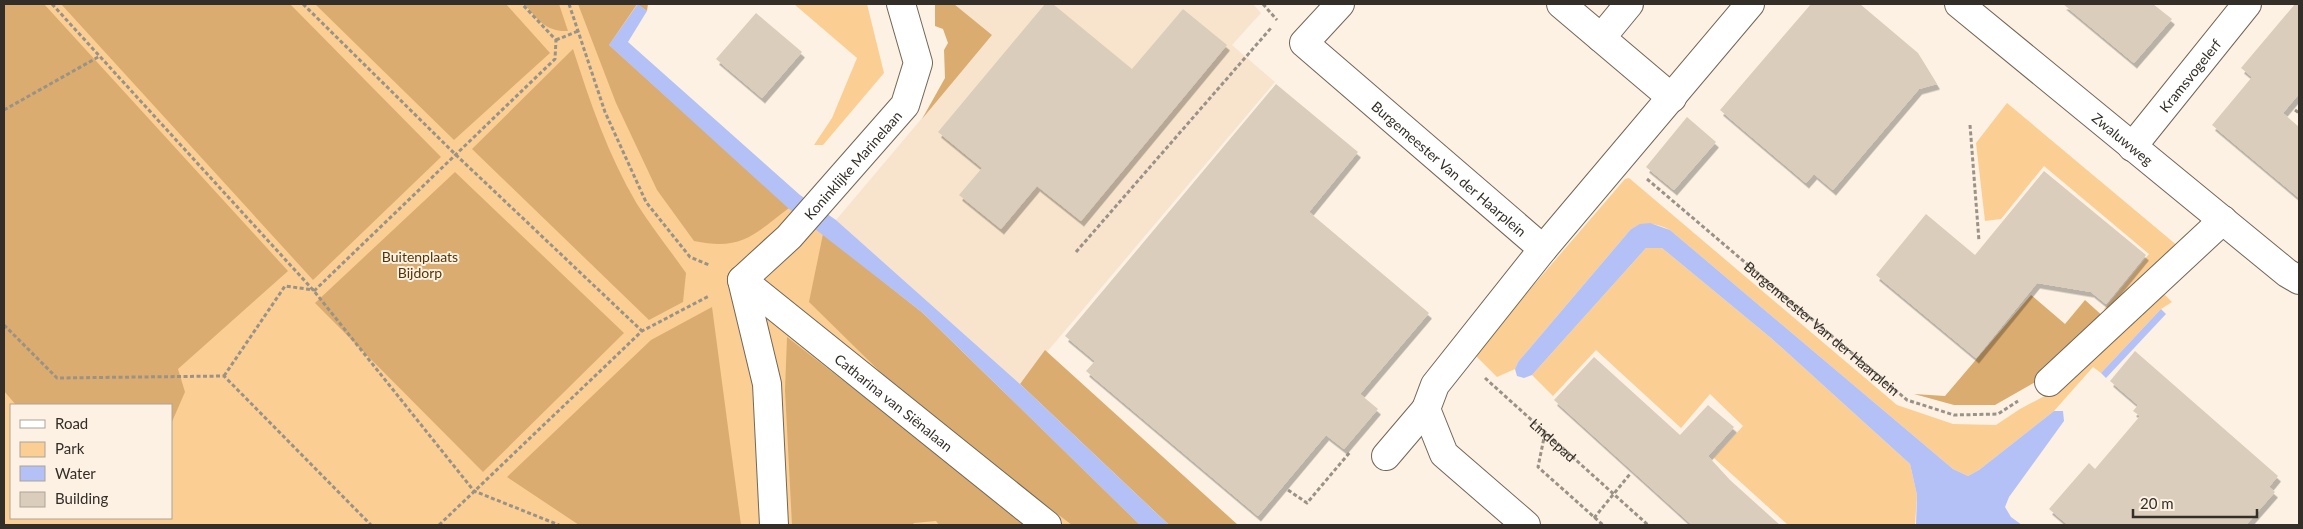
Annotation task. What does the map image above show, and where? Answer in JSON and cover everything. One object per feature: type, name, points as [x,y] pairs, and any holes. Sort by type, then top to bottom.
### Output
[{"type":"street","name":"Koninklijke Marinelaan","points":[[742,280],[789,237],[905,105],[918,62],[901,4]]},
{"type":"street","name":"Burgemeester Van der Haarplein","points":[[1340,4],[1304,43],[1543,249]]},
{"type":"street","points":[[1561,4],[1672,98]]},
{"type":"street","points":[[1601,38],[1630,4]]},
{"type":"street","points":[[1386,456],[1426,409],[1434,385],[1543,249],[1750,4]]},
{"type":"street","name":"Zwaluwweg","points":[[1959,4],[2132,147],[2296,277]]},
{"type":"street","name":"Kramsvogelerf","points":[[2132,147],[2247,4]]},
{"type":"street","points":[[2049,382],[2223,220]]},
{"type":"street","points":[[742,280],[767,384],[774,525]]},
{"type":"street","name":"Catharina van Siënalaan","points":[[742,280],[1047,525]]},
{"type":"street","points":[[1426,409],[1444,454],[1526,525]]},
{"type":"path","points":[[52,4],[314,290],[474,491],[559,525]]},
{"type":"path","points":[[303,4],[456,154],[642,331]]},
{"type":"path","points":[[314,290],[555,59],[556,40],[522,4]]},
{"type":"path","points":[[569,4],[605,112],[646,202],[690,257],[742,280]]},
{"type":"path","points":[[1076,252],[1278,20]]},
{"type":"path","points":[[556,40],[578,32]]},
{"type":"path","points":[[4,110],[100,56]]},
{"type":"path","points":[[2295,110],[2299,113]]},
{"type":"path","points":[[1970,125],[1979,241]]},
{"type":"path","name":"Burgemeester Van der Haarplein","points":[[1622,157],[1908,400],[1954,415],[1998,414],[2049,382]]},
{"type":"path","points":[[439,525],[642,331],[742,280]]},
{"type":"path","points":[[224,376],[285,286],[314,290]]},
{"type":"path","points":[[4,325],[57,378],[224,376],[371,525]]},
{"type":"path","name":"Lindepad","points":[[1458,355],[1648,525]]},
{"type":"path","points":[[1545,433],[1538,468],[1602,525]]},
{"type":"path","points":[[1288,490],[1307,503],[1363,437],[1386,456]]},
{"type":"path","points":[[1594,518],[1630,474]]},
{"type":"shaded area","points":[[954,4],[1253,4],[1261,13],[1232,45],[1275,82],[1020,384],[836,220],[992,35]]},
{"type":"green space","name":"Buitenplaats Bijdorp","points":[[4,4],[638,4],[620,42],[1150,525],[4,525]]},
{"type":"green space","points":[[4,4],[44,4],[288,271],[178,369],[185,392],[172,422],[172,404],[15,404],[4,391]]},
{"type":"green space","points":[[61,4],[290,4],[441,157],[313,280]]},
{"type":"green space","points":[[315,4],[506,4],[550,53],[454,140]]},
{"type":"green space","points":[[524,4],[559,4],[568,31],[560,31],[548,27]]},
{"type":"green space","points":[[578,4],[637,4],[609,45],[789,208],[756,233],[736,242],[710,244],[694,241],[657,190],[616,103]]},
{"type":"green space","points":[[637,4],[648,4],[647,11]]},
{"type":"green space","points":[[794,4],[867,4],[884,73],[823,145],[814,145],[832,118],[857,58]]},
{"type":"green space","points":[[935,4],[954,4],[992,35],[922,119],[945,78],[944,50],[948,43],[943,29],[935,26]]},
{"type":"green space","points":[[573,49],[600,128],[617,167],[637,204],[686,273],[683,302],[649,320],[472,149]]},
{"type":"green space","points":[[2007,103],[2179,247],[2110,314],[2104,309],[2149,254],[2044,166],[2001,219],[1985,221],[1976,143]]},
{"type":"green space","points":[[455,172],[624,333],[483,472],[315,303]]},
{"type":"green space","points":[[1629,178],[1897,405],[1953,424],[1996,425],[2020,409],[2054,391],[2153,297],[2165,295],[2172,302],[2161,309],[2101,373],[2093,367],[2054,411],[1979,470],[1968,476],[1953,469],[1670,230],[1655,224],[1641,225],[1631,229],[1518,362],[1515,369],[1497,377],[1477,357],[1476,352],[1625,179]]},
{"type":"green space","points":[[823,234],[923,313],[1140,525],[1072,525],[916,407],[809,302]]},
{"type":"green space","points":[[1646,248],[1662,248],[1771,338],[1910,464],[1917,495],[1915,525],[1788,525],[1714,458],[1743,426],[1710,394],[1681,428],[1596,350],[1553,396],[1532,375]]},
{"type":"green space","points":[[2031,295],[2065,324],[2085,300],[2105,318],[2046,376],[1995,405],[1954,405],[1914,394],[1945,396]]},
{"type":"green space","points":[[712,307],[741,525],[579,525],[507,477],[651,340]]},
{"type":"green space","points":[[787,337],[1030,525],[939,525],[936,521],[914,523],[912,525],[792,525],[785,390]]},
{"type":"green space","points":[[1045,350],[1238,525],[1169,525],[1020,384]]},
{"type":"water","points":[[638,4],[647,11],[628,42],[800,195],[836,220],[1020,384],[1169,525],[1140,525],[923,313],[788,208],[609,45]]},
{"type":"water","points":[[1650,223],[1670,230],[1953,469],[1968,476],[1979,470],[2054,411],[2063,411],[2064,421],[2009,497],[2005,507],[2011,517],[2022,525],[1916,525],[1917,495],[1910,464],[1771,338],[1662,248],[1646,248],[1532,375],[1524,378],[1517,376],[1515,369],[1518,362],[1631,229],[1640,224]]},
{"type":"water","points":[[2161,309],[2166,314],[2106,378],[2101,373]]},
{"type":"building","points":[[1045,4],[1053,4],[1132,69],[1183,9],[1227,45],[1081,221],[1037,186],[1001,229],[959,195],[982,168],[938,132]]},
{"type":"building","points":[[1811,4],[1860,4],[1918,53],[1937,84],[1919,89],[1833,190],[1814,174],[1806,183],[1720,110]]},
{"type":"building","points":[[2063,4],[2153,4],[2172,19],[2134,63]]},
{"type":"building","points":[[2295,4],[2299,4],[2299,94],[2283,113],[2299,127],[2299,198],[2212,125],[2252,77],[2241,68]]},
{"type":"building","points":[[756,13],[802,52],[762,98],[716,59]]},
{"type":"building","points":[[1276,84],[1358,152],[1309,212],[1429,313],[1360,394],[1378,409],[1344,449],[1326,435],[1258,516],[1086,371],[1095,361],[1065,336]]},
{"type":"building","points":[[1687,117],[1716,142],[1674,190],[1646,167]]},
{"type":"building","points":[[2044,171],[2146,255],[2106,304],[2091,292],[2037,283],[1976,358],[1876,275],[1926,214],[1975,255]]},
{"type":"building","points":[[2135,351],[2278,476],[2269,487],[2275,492],[2246,525],[2068,525],[2049,509],[2089,463],[2095,469],[2140,416],[2133,411],[2138,405],[2110,381]]},
{"type":"building","points":[[1594,357],[1680,435],[1708,405],[1734,427],[1708,456],[1730,480],[1780,525],[1692,525],[1554,400]]}]
